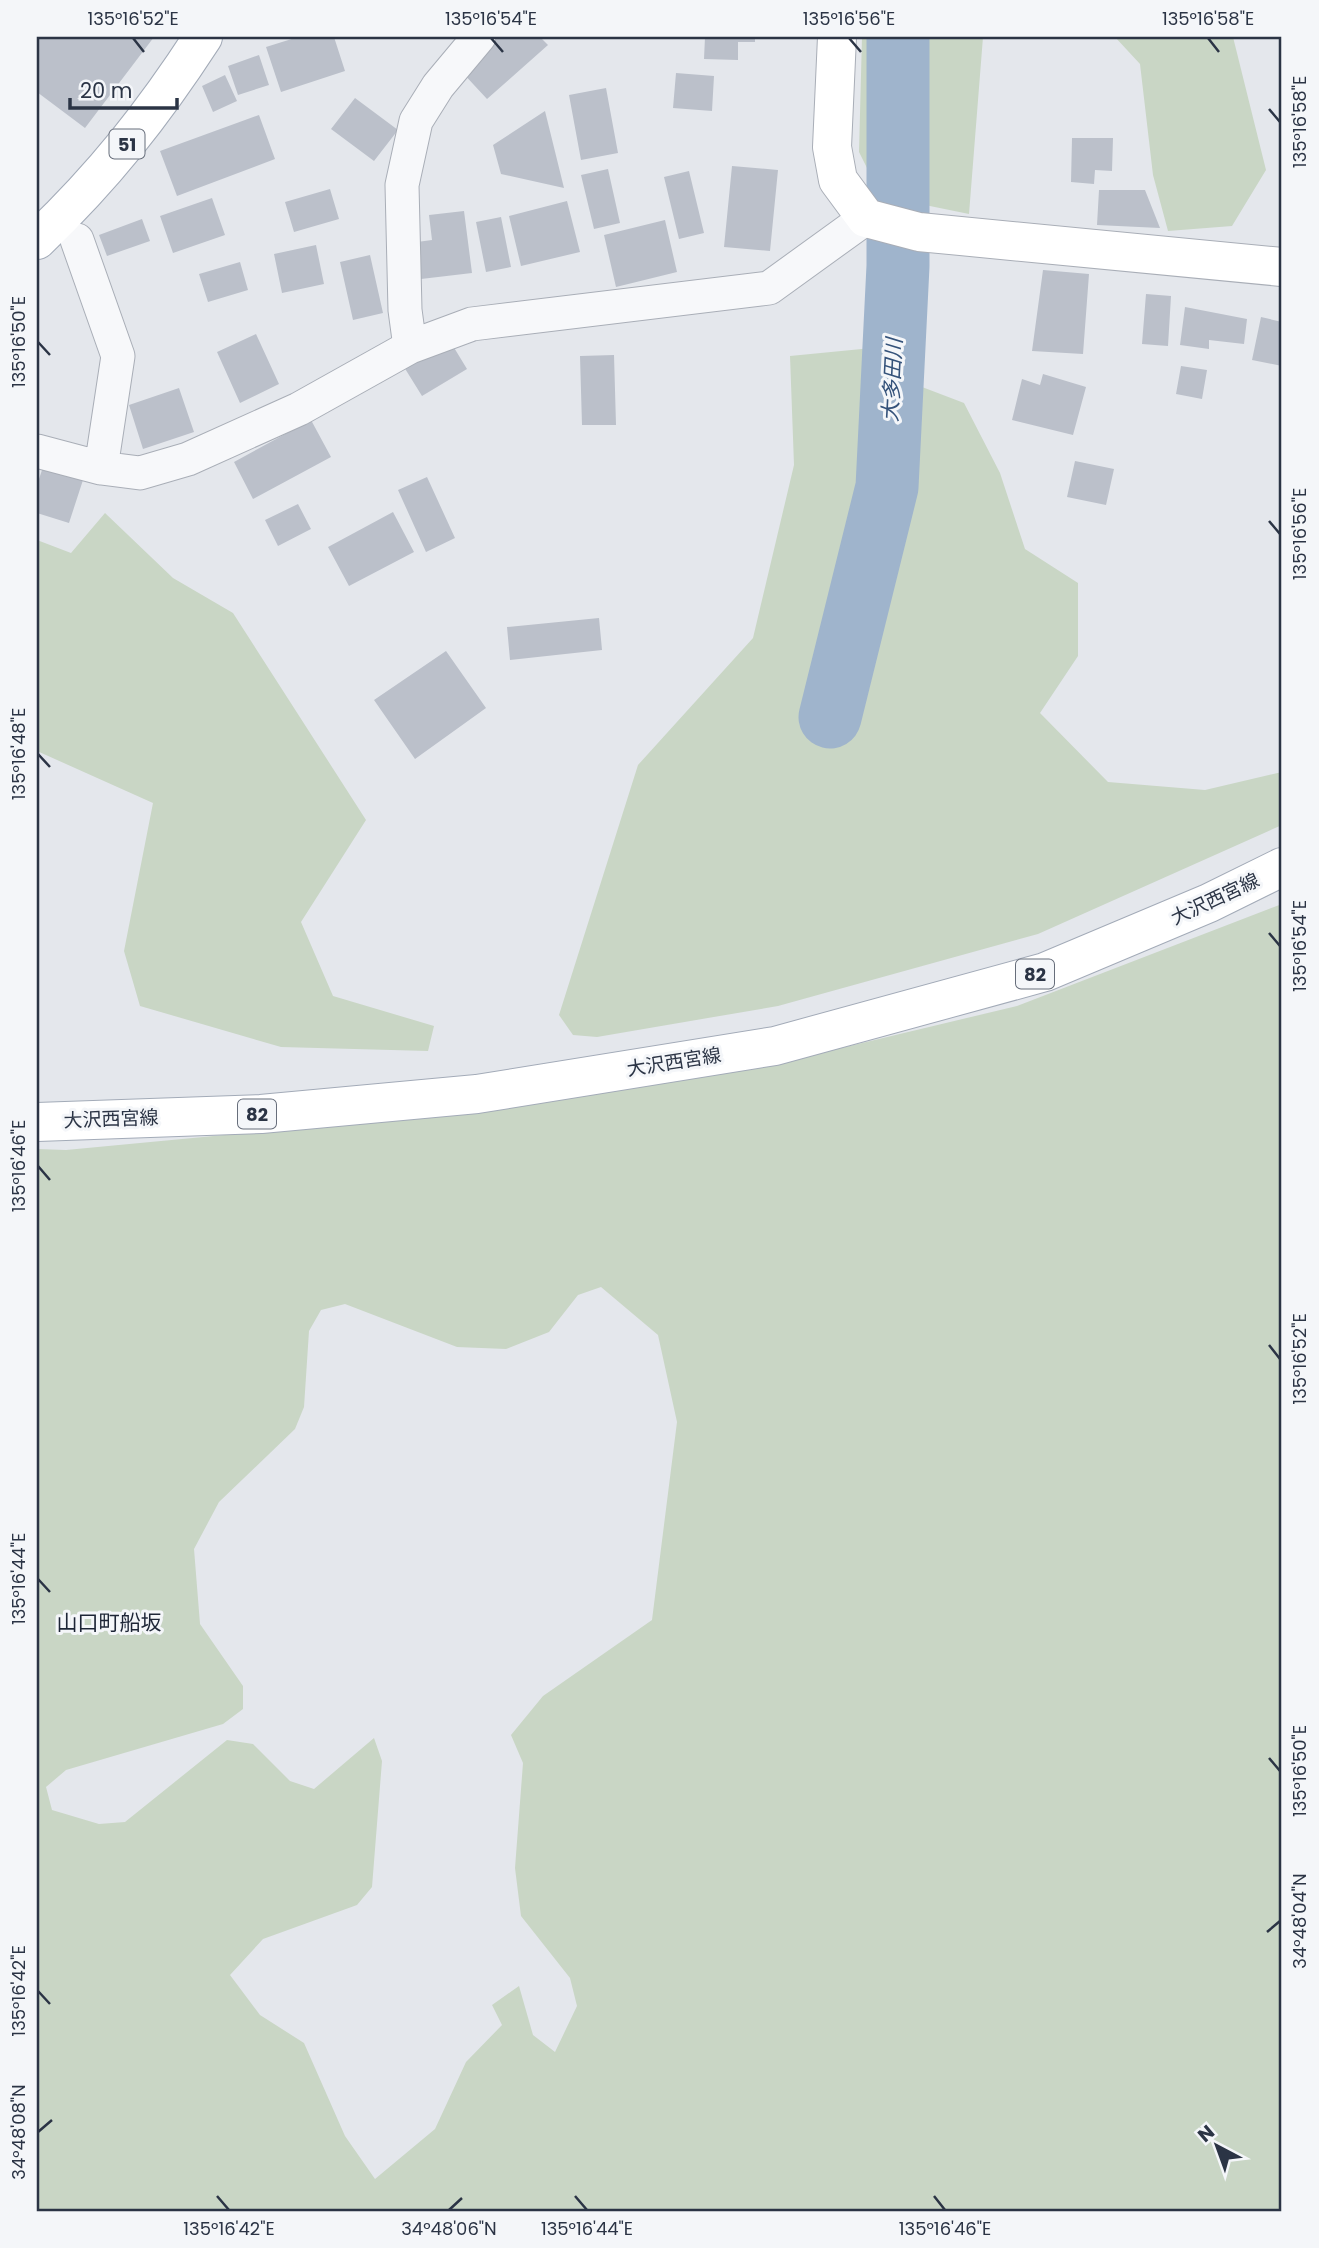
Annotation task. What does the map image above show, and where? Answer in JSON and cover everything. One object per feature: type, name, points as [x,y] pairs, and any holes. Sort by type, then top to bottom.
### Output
[{"type":"main road","name":"51","points":[[37,240],[108,167],[158,107],[203,37]]},
{"type":"main road","points":[[837,37],[832,148],[838,180],[866,218],[919,232],[1282,267]]},
{"type":"main road","name":"大沢西宮線","points":[[37,1122],[261,1114],[477,1094],[775,1046],[1045,971],[1209,903],[1282,867]]},
{"type":"street","points":[[410,347],[405,310],[402,185],[416,121],[438,86],[480,37]]},
{"type":"street","points":[[37,451],[101,468],[140,473],[188,459],[299,409],[410,347],[472,324],[584,308],[769,288],[866,218]]},
{"type":"street","points":[[77,240],[118,356],[101,468]]},
{"type":"green space","points":[[862,37],[983,37],[969,214],[881,196],[859,152]]},
{"type":"green space","points":[[1115,37],[1233,37],[1266,170],[1232,226],[1168,231],[1153,175],[1140,64]]},
{"type":"green space","points":[[872,348],[922,387],[964,403],[1000,473],[1025,549],[1078,583],[1078,656],[1040,713],[1108,782],[1205,790],[1282,772],[1282,825],[1038,934],[778,1006],[597,1037],[573,1035],[559,1015],[638,765],[753,638],[794,465],[790,356]]},
{"type":"green space","points":[[105,513],[173,578],[233,613],[366,820],[301,922],[333,996],[434,1026],[428,1051],[281,1047],[140,1006],[124,951],[153,803],[37,751],[37,540],[71,553]]},
{"type":"green space","points":[[1282,904],[1282,2211],[37,2211],[37,1149],[66,1150],[475,1111],[837,1049],[1017,1006]],"holes":[[[601,1287],[658,1335],[677,1422],[652,1620],[543,1696],[511,1735],[523,1763],[515,1868],[521,1916],[570,1978],[577,2006],[555,2052],[533,2035],[519,1986],[492,2005],[502,2025],[466,2062],[435,2129],[375,2179],[345,2136],[304,2043],[260,2015],[230,1975],[263,1939],[357,1905],[372,1887],[382,1761],[374,1738],[314,1789],[290,1781],[253,1744],[227,1740],[125,1822],[99,1824],[52,1810],[46,1787],[66,1770],[223,1724],[243,1709],[243,1686],[200,1624],[194,1549],[219,1502],[295,1429],[304,1407],[309,1331],[321,1310],[345,1304],[457,1347],[506,1349],[549,1332],[578,1295]]]},
{"type":"building","points":[[37,37],[154,37],[85,128],[37,92]]},
{"type":"building","points":[[298,37],[334,37],[345,71],[281,92],[266,47]]},
{"type":"building","points":[[499,37],[540,37],[548,45],[487,99],[461,71]]},
{"type":"building","points":[[705,37],[755,37],[755,42],[738,42],[738,60],[704,59]]},
{"type":"building","points":[[259,55],[269,85],[238,95],[228,66]]},
{"type":"building","points":[[676,73],[714,76],[712,111],[673,108]]},
{"type":"building","points":[[225,75],[237,101],[213,112],[202,86]]},
{"type":"building","points":[[606,88],[618,153],[581,160],[569,95]]},
{"type":"building","points":[[355,98],[398,130],[374,161],[331,129]]},
{"type":"building","points":[[545,111],[564,188],[501,174],[493,145]]},
{"type":"building","points":[[259,115],[275,159],[177,196],[160,151]]},
{"type":"building","points":[[1072,138],[1113,138],[1112,171],[1095,170],[1094,184],[1071,182]]},
{"type":"building","points":[[732,166],[778,170],[770,251],[724,247]]},
{"type":"building","points":[[608,169],[620,223],[594,229],[581,175]]},
{"type":"building","points":[[689,171],[704,233],[679,239],[664,177]]},
{"type":"building","points":[[330,189],[339,219],[294,232],[285,202]]},
{"type":"building","points":[[1099,190],[1145,190],[1160,228],[1097,225]]},
{"type":"building","points":[[212,198],[225,235],[173,253],[160,216]]},
{"type":"building","points":[[567,201],[580,252],[521,266],[509,216]]},
{"type":"building","points":[[464,211],[472,273],[421,279],[417,242],[432,240],[429,215]]},
{"type":"building","points":[[501,217],[511,267],[486,272],[476,222]]},
{"type":"building","points":[[142,219],[150,241],[107,256],[99,235]]},
{"type":"building","points":[[665,220],[677,272],[616,287],[604,235]]},
{"type":"building","points":[[316,245],[324,284],[282,293],[274,254]]},
{"type":"building","points":[[370,255],[383,313],[353,320],[340,262]]},
{"type":"building","points":[[240,262],[248,290],[208,302],[199,274]]},
{"type":"building","points":[[1043,270],[1089,274],[1083,354],[1032,351]]},
{"type":"building","points":[[1146,294],[1171,296],[1168,346],[1142,344]]},
{"type":"building","points":[[1185,307],[1247,319],[1244,344],[1209,340],[1209,349],[1180,345]]},
{"type":"building","points":[[1261,317],[1282,322],[1282,366],[1252,360]]},
{"type":"building","points":[[256,334],[279,384],[240,403],[217,352]]},
{"type":"building","points":[[450,341],[467,369],[422,396],[404,367]]},
{"type":"building","points":[[614,355],[616,425],[582,425],[580,356]]},
{"type":"building","points":[[1181,366],[1207,370],[1202,399],[1176,394]]},
{"type":"building","points":[[1043,374],[1086,387],[1073,435],[1012,420],[1022,379],[1040,385]]},
{"type":"building","points":[[179,388],[194,432],[143,449],[129,405]]},
{"type":"building","points":[[311,420],[331,457],[253,499],[234,462]]},
{"type":"building","points":[[1075,461],[1114,469],[1106,505],[1067,497]]},
{"type":"building","points":[[43,467],[83,480],[69,523],[37,513],[37,485]]},
{"type":"building","points":[[427,477],[455,538],[426,552],[398,490]]},
{"type":"building","points":[[298,504],[311,529],[278,546],[265,520]]},
{"type":"building","points":[[393,512],[414,552],[349,586],[328,547]]},
{"type":"building","points":[[599,618],[602,650],[510,660],[507,627]]},
{"type":"building","points":[[446,651],[486,708],[415,759],[374,700]]},
{"type":"waterway","name":"大多田川","points":[[830,717],[887,487],[898,266],[898,37]]},
{"type":"district","name":"山口町船坂","points":[[109,1622]]}]
